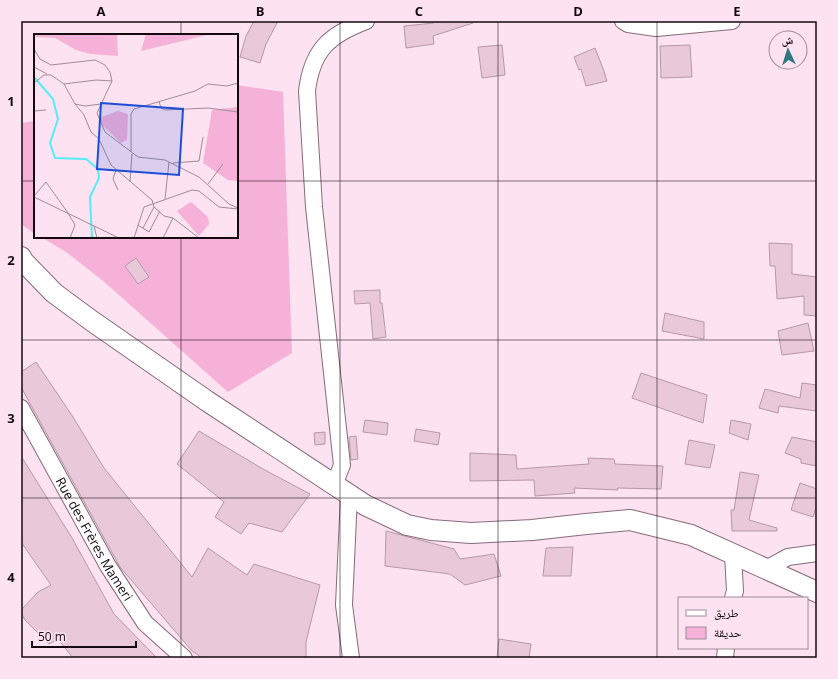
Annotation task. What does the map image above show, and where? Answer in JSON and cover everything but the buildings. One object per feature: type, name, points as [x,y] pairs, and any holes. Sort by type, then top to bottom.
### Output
[{"type":"main road","points":[[21,257],[23,261],[54,293],[207,401],[366,505],[407,525],[431,530],[470,533],[532,530],[630,520],[690,535],[817,592]]},
{"type":"street","points":[[351,658],[344,605],[342,465],[314,208],[307,91],[309,75],[314,60],[323,47],[334,36],[348,28],[366,21]]},
{"type":"street","points":[[623,21],[628,24],[656,28],[732,21]]},
{"type":"street","name":"Rue des Frères Mameri","points":[[21,408],[108,566],[144,623],[184,658]]},
{"type":"street","points":[[766,569],[788,558],[817,553]]},
{"type":"street","points":[[733,554],[733,597]]},
{"type":"green space","points":[[238,85],[283,92],[292,353],[228,392],[102,280],[66,252],[43,238],[238,238]]},
{"type":"green space","points":[[34,121],[34,233],[21,224],[21,123]]}]
